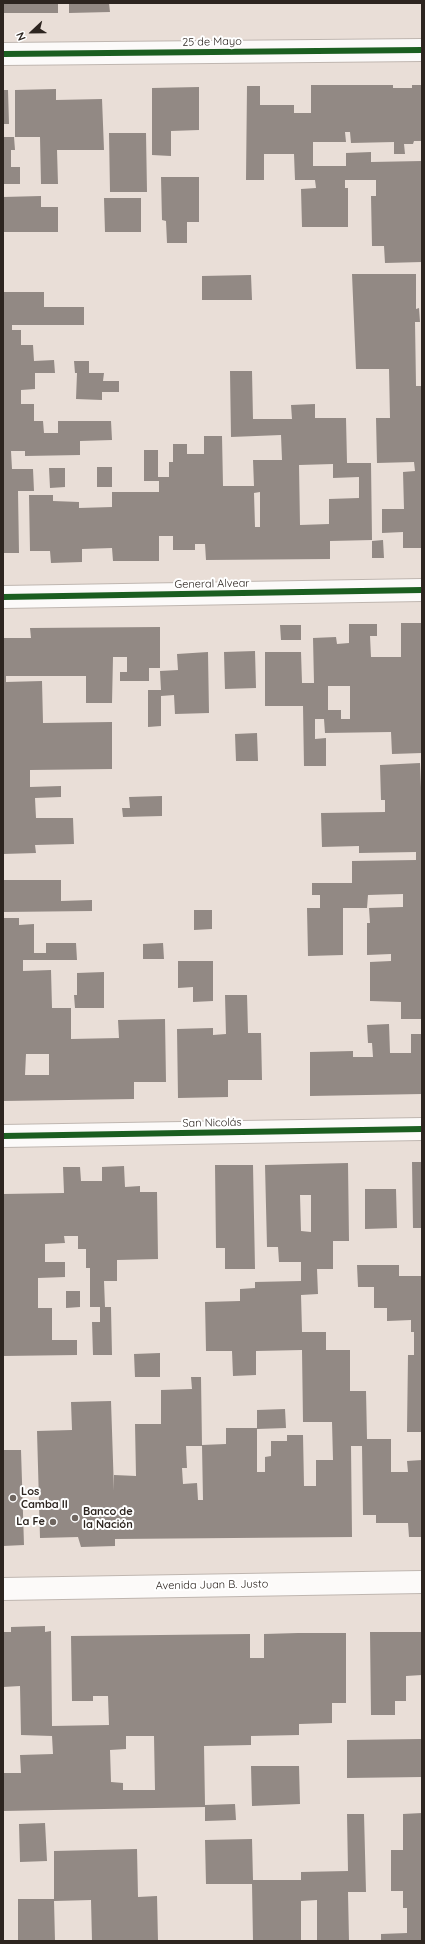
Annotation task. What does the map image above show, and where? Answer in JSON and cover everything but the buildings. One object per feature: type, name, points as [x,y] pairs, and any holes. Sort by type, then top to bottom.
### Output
[{"type":"street","name":"25 de Mayo","points":[[3,54],[422,50]]},
{"type":"street","name":"General Alvear","points":[[3,597],[422,590]]},
{"type":"street","name":"San Nicolás","points":[[3,1136],[422,1130]]},
{"type":"street","name":"Avenida Juan B. Justo","points":[[3,1589],[422,1582]]},
{"type":"cycle path","points":[[3,54],[422,50]]},
{"type":"cycle path","points":[[3,597],[422,590]]},
{"type":"cycle path","points":[[3,1136],[422,1129]]},
{"type":"place","name":"Los Camba II","points":[[13,1498]]},
{"type":"place","name":"Banco de la Nación","points":[[75,1518]]},
{"type":"place","name":"La Fe","points":[[53,1522]]}]
